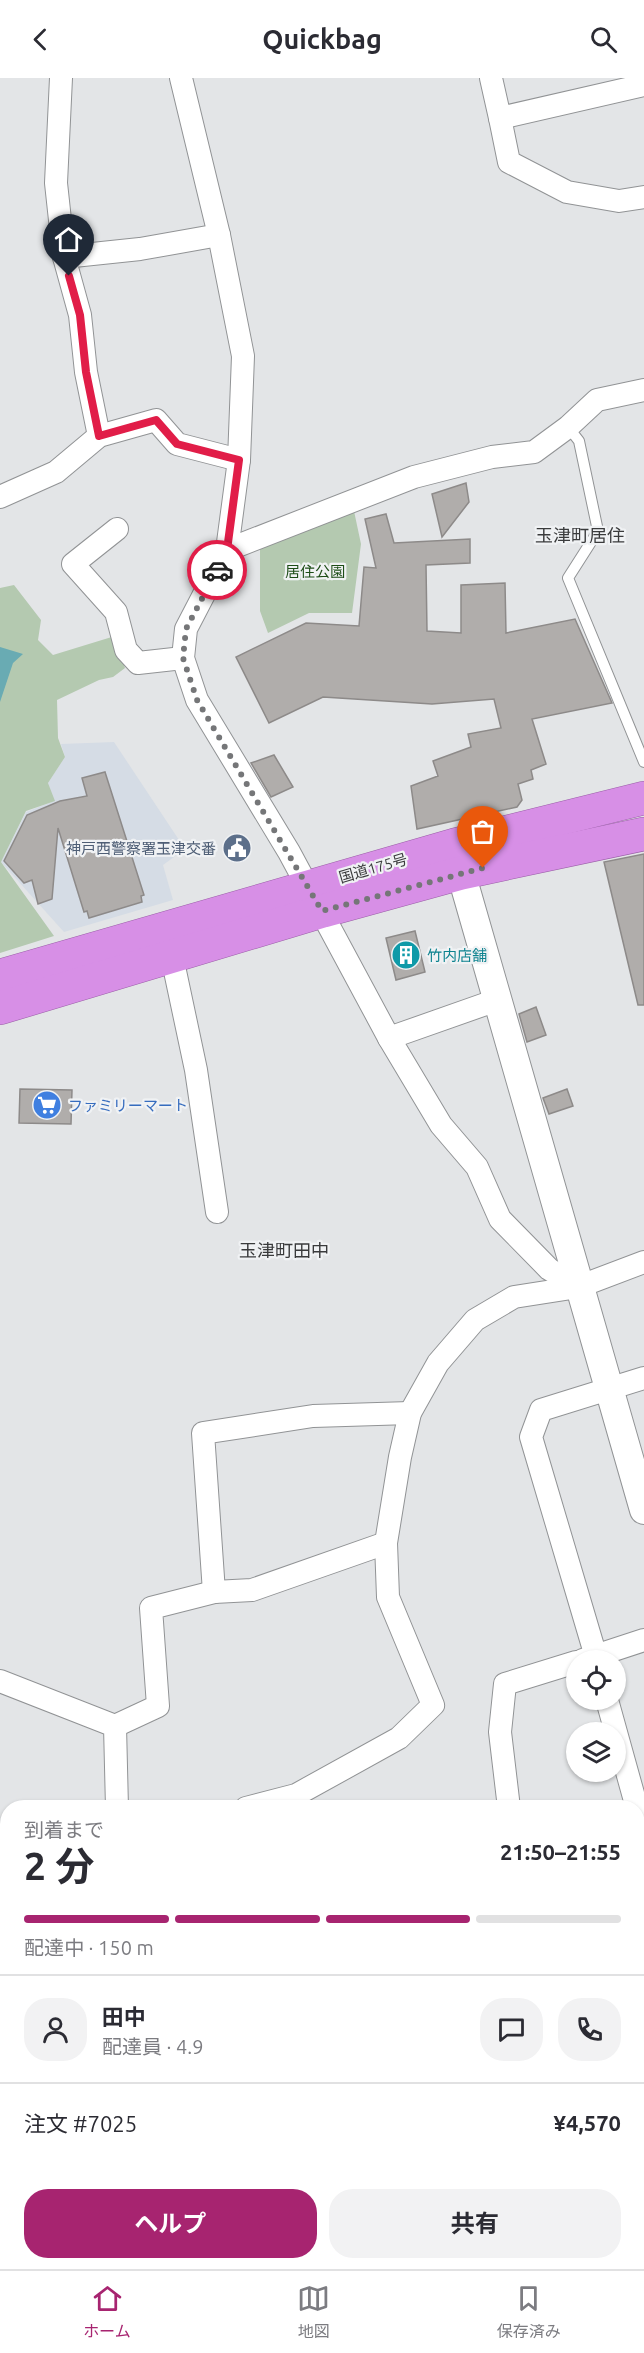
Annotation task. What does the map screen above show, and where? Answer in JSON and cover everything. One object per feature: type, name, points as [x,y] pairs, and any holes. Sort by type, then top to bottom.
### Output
[{"type":"highway","name":"国道175号","points":[[0,976],[315,899],[457,859],[644,798]]},
{"type":"highway","name":"国道175号","points":[[457,859],[644,834]]},
{"type":"highway","name":"国道175号","points":[[0,1008],[172,957],[315,899]]},
{"type":"street","points":[[61,78],[56,183],[64,257],[80,315],[86,372],[99,436]]},
{"type":"street","points":[[181,78],[219,235],[243,356],[239,460],[227,550],[186,629],[183,658],[197,700],[289,852],[389,1038],[441,1125],[477,1167],[500,1219],[549,1269],[578,1287]]},
{"type":"street","points":[[491,78],[509,162],[567,192],[619,201],[644,197]]},
{"type":"street","points":[[500,118],[644,85]]},
{"type":"street","points":[[64,257],[140,249],[219,235]]},
{"type":"street","points":[[227,550],[414,477],[492,457],[534,452],[568,427],[597,400],[644,390]]},
{"type":"street","points":[[0,496],[56,472],[99,436],[156,420],[177,444],[239,460]]},
{"type":"street","points":[[117,529],[73,564],[116,612],[126,650],[138,663],[183,658]]},
{"type":"street","points":[[457,859],[578,1287],[644,1510]]},
{"type":"street","points":[[172,957],[196,1070],[217,1212]]},
{"type":"street","points":[[389,1038],[497,1000]]},
{"type":"street","points":[[277,1800],[296,1795],[399,1738],[433,1705],[388,1597],[386,1544],[400,1457],[410,1413],[438,1364],[475,1320],[514,1297],[578,1287],[644,1262]]},
{"type":"street","points":[[585,1650],[531,1437],[541,1410],[644,1378]]},
{"type":"street","points":[[213,1592],[203,1433],[313,1416],[410,1413]]},
{"type":"street","points":[[0,1682],[115,1726],[158,1706],[151,1608],[213,1592],[252,1590],[386,1544]]},
{"type":"street","points":[[616,1650],[644,1640]]},
{"type":"street","points":[[508,1800],[500,1732],[505,1684],[566,1666]]},
{"type":"street","points":[[610,1710],[635,1800]]},
{"type":"street","points":[[115,1726],[117,1800]]},
{"type":"lane","points":[[568,427],[579,441],[598,531],[568,579],[644,762]]},
{"type":"shaded area","points":[[114,742],[185,849],[163,865],[173,900],[64,932],[1,862],[26,812],[54,801],[48,783],[65,757],[61,744]]},
{"type":"green space","name":"居住公園","points":[[354,511],[361,544],[352,613],[309,613],[268,633],[260,611],[260,547]]},
{"type":"green space","points":[[14,585],[41,620],[38,640],[53,655],[115,636],[125,668],[113,677],[99,680],[57,700],[58,738],[65,757],[48,783],[55,801],[26,811],[1,862],[54,936],[0,953],[0,588]]},
{"type":"water","points":[[0,647],[23,654],[13,663],[0,702]]},
{"type":"building","points":[[466,483],[469,502],[442,537],[432,494]]},
{"type":"building","points":[[386,514],[394,543],[470,539],[470,563],[426,565],[427,631],[461,633],[461,585],[505,583],[506,633],[575,619],[612,703],[532,719],[546,764],[531,770],[533,779],[518,784],[522,800],[517,807],[417,829],[411,786],[438,776],[433,761],[471,747],[468,734],[501,728],[494,699],[432,704],[323,697],[269,723],[236,657],[306,623],[359,626],[364,567],[376,568],[365,519]]},
{"type":"building","points":[[274,755],[293,787],[271,797],[251,763]]},
{"type":"building","points":[[105,772],[144,895],[141,896],[142,902],[89,918],[87,911],[84,912],[58,828],[52,899],[38,904],[32,880],[24,883],[4,861],[27,815],[60,801],[87,796],[82,778]]},
{"type":"building","points":[[644,854],[644,1005],[638,1005],[604,862]]},
{"type":"building","name":"竹内店舗","points":[[415,931],[425,972],[396,980],[386,938]]},
{"type":"building","points":[[536,1007],[546,1035],[527,1042],[519,1014]]},
{"type":"building","points":[[20,1089],[72,1090],[71,1124],[19,1123]]},
{"type":"building","points":[[567,1089],[573,1106],[549,1114],[543,1098]]},
{"type":"way so far","points":[[217,570],[186,629],[183,658],[197,700],[322,911],[483,868]]},
{"type":"place","name":"神戸西警察署玉津交番","points":[[237,848]]},
{"type":"place","name":"竹内店舗","points":[[406,955]]},
{"type":"place","name":"ファミリーマート","points":[[47,1105]]},
{"type":"district","name":"玉津町居住","points":[[580,535]]},
{"type":"district","name":"玉津町田中","points":[[284,1250]]},
{"type":"route","points":[[69,276],[80,315],[86,372],[99,436],[156,420],[177,444],[239,460],[227,550],[217,570]]}]
